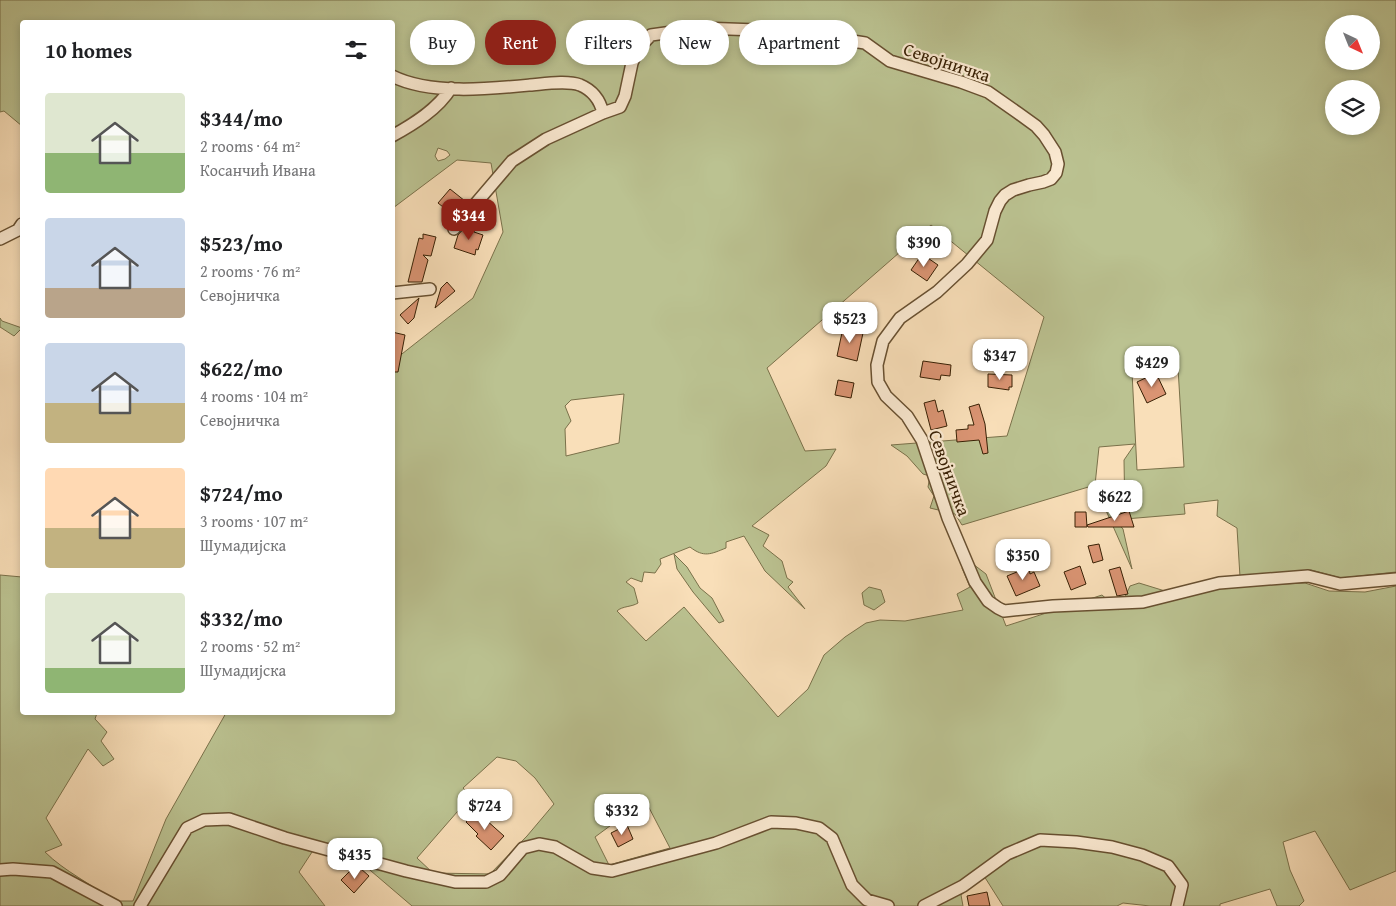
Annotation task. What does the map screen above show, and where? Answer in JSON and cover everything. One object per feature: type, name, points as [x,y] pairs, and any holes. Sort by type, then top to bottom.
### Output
[{"type":"street","name":"Севојничка","points":[[603,113],[620,107],[625,96],[632,63],[638,49],[651,35],[701,28],[789,31],[865,43],[890,61],[988,92],[1036,126],[1044,135],[1055,152],[1058,164],[1056,173],[1051,179],[1029,184],[1005,195],[995,211],[987,240],[937,292],[900,318],[883,341],[878,365],[878,382],[886,396],[907,416],[922,440],[948,518],[975,582],[988,601],[998,608],[1004,611],[1053,606],[1143,602],[1219,583],[1308,576],[1340,584],[1396,579]]},
{"type":"street","points":[[395,77],[405,82],[452,88],[514,87],[558,83],[578,84],[593,93],[601,104],[603,113],[546,139],[512,161],[454,229]]},
{"type":"street","points":[[395,134],[407,128],[443,100],[452,88]]},
{"type":"street","points":[[0,239],[18,230],[20,227]]},
{"type":"street","points":[[395,293],[430,289]]},
{"type":"street","points":[[140,906],[187,828],[204,820],[229,819],[294,840],[406,871],[455,882],[486,882],[500,875],[523,848],[539,844],[555,847],[592,868],[612,871],[716,843],[771,822],[796,823],[819,828],[832,838],[852,885],[867,900],[888,906]]},
{"type":"street","points":[[924,906],[963,886],[1008,854],[1040,840],[1112,847],[1142,855],[1168,866],[1182,885],[1177,906]]},
{"type":"street","points":[[0,870],[52,872],[116,906]]},
{"type":"green space","points":[[0,0],[1396,0],[1396,572],[1341,578],[1311,570],[1240,577],[1240,586],[1305,583],[1329,591],[1365,592],[1396,586],[1396,871],[1350,890],[1315,831],[1283,842],[1290,870],[1304,901],[1299,906],[1277,906],[1270,889],[1220,904],[1220,906],[1150,906],[1123,903],[1117,906],[1003,906],[984,876],[961,895],[963,906],[412,906],[364,865],[314,849],[299,872],[325,906],[0,906],[0,575],[20,577],[20,715],[96,715],[95,719],[107,732],[101,741],[114,759],[103,766],[88,749],[46,818],[62,845],[45,852],[61,866],[112,901],[133,901],[166,819],[225,715],[395,715],[395,359],[473,298],[503,232],[491,163],[457,160],[395,206],[395,20],[20,20],[20,124],[4,111],[0,112]],"holes":[[[438,148],[447,151],[450,155],[438,161],[435,156]],[[931,225],[1044,317],[1007,436],[891,445],[907,456],[923,474],[930,476],[928,487],[934,496],[930,508],[955,514],[962,525],[1095,485],[1099,447],[1135,444],[1124,460],[1125,519],[1185,514],[1184,504],[1218,500],[1217,516],[1237,528],[1240,577],[1165,591],[1139,583],[1130,586],[1119,610],[1102,595],[1006,626],[986,574],[973,564],[962,568],[970,587],[957,594],[963,610],[905,621],[880,620],[866,623],[845,637],[824,655],[808,689],[778,717],[684,607],[646,641],[617,611],[638,603],[634,588],[626,582],[631,578],[642,582],[644,572],[655,573],[661,564],[660,559],[690,547],[699,553],[712,553],[726,548],[726,542],[744,536],[765,571],[805,609],[788,587],[793,582],[787,578],[782,561],[763,546],[769,535],[752,526],[826,466],[836,449],[805,451],[767,368]],[[1178,368],[1184,467],[1137,470],[1132,372]],[[624,394],[619,443],[566,456],[565,429],[571,421],[565,406],[571,400]],[[497,757],[516,761],[535,778],[554,804],[527,836],[490,874],[433,873],[417,858],[471,796],[463,788]],[[645,800],[670,848],[609,865],[595,837]]]},
{"type":"green space","points":[[0,318],[2,321],[20,327],[20,330],[14,336],[0,327]]},
{"type":"green space","points":[[1110,503],[1118,512],[1116,521],[1123,529],[1132,569],[1104,506]]},
{"type":"green space","points":[[674,554],[687,567],[700,588],[712,598],[724,621],[719,623],[693,592],[677,569]]},
{"type":"green space","points":[[869,587],[881,590],[885,602],[874,610],[864,605],[862,593]]},
{"type":"building","points":[[450,189],[465,201],[453,215],[438,203]]},
{"type":"building","points":[[466,226],[475,229],[474,232],[483,235],[475,255],[454,248],[458,235]]},
{"type":"building","points":[[423,234],[436,237],[431,256],[423,255],[428,260],[422,282],[408,282],[419,238],[423,239]]},
{"type":"building","points":[[922,254],[938,265],[927,281],[911,270]]},
{"type":"building","points":[[447,282],[455,291],[435,308],[441,288]]},
{"type":"building","points":[[419,298],[414,318],[408,324],[400,315]]},
{"type":"building","points":[[843,328],[863,333],[857,361],[837,356]]},
{"type":"building","points":[[395,333],[405,335],[398,372],[395,372]]},
{"type":"building","points":[[923,361],[951,365],[950,376],[941,375],[940,380],[920,377]]},
{"type":"building","points":[[1156,373],[1166,394],[1147,403],[1137,382]]},
{"type":"building","points":[[988,374],[1012,375],[1012,387],[1009,387],[1009,390],[988,387]]},
{"type":"building","points":[[838,380],[854,383],[851,398],[835,395]]},
{"type":"building","points":[[935,400],[938,412],[943,410],[947,426],[931,430],[924,403]]},
{"type":"building","points":[[979,404],[985,424],[988,453],[983,454],[979,440],[957,442],[956,430],[968,429],[968,425],[974,425],[969,407]]},
{"type":"building","points":[[1129,511],[1134,527],[1088,527],[1087,525]]},
{"type":"building","points":[[1075,512],[1086,512],[1087,527],[1075,527]]},
{"type":"building","points":[[1099,544],[1103,560],[1093,563],[1088,546]]},
{"type":"building","points":[[1080,566],[1086,584],[1071,590],[1064,572]]},
{"type":"building","points":[[1029,567],[1030,574],[1034,572],[1040,586],[1016,596],[1007,576]]},
{"type":"building","points":[[1120,567],[1128,594],[1117,596],[1109,570]]},
{"type":"building","points":[[476,811],[504,836],[491,850],[476,836],[478,834],[466,822]]},
{"type":"building","points":[[627,825],[633,839],[618,847],[611,833]]},
{"type":"building","points":[[360,868],[369,876],[354,893],[341,880],[350,871],[354,875]]},
{"type":"building","points":[[987,892],[990,906],[969,906],[967,896]]}]
